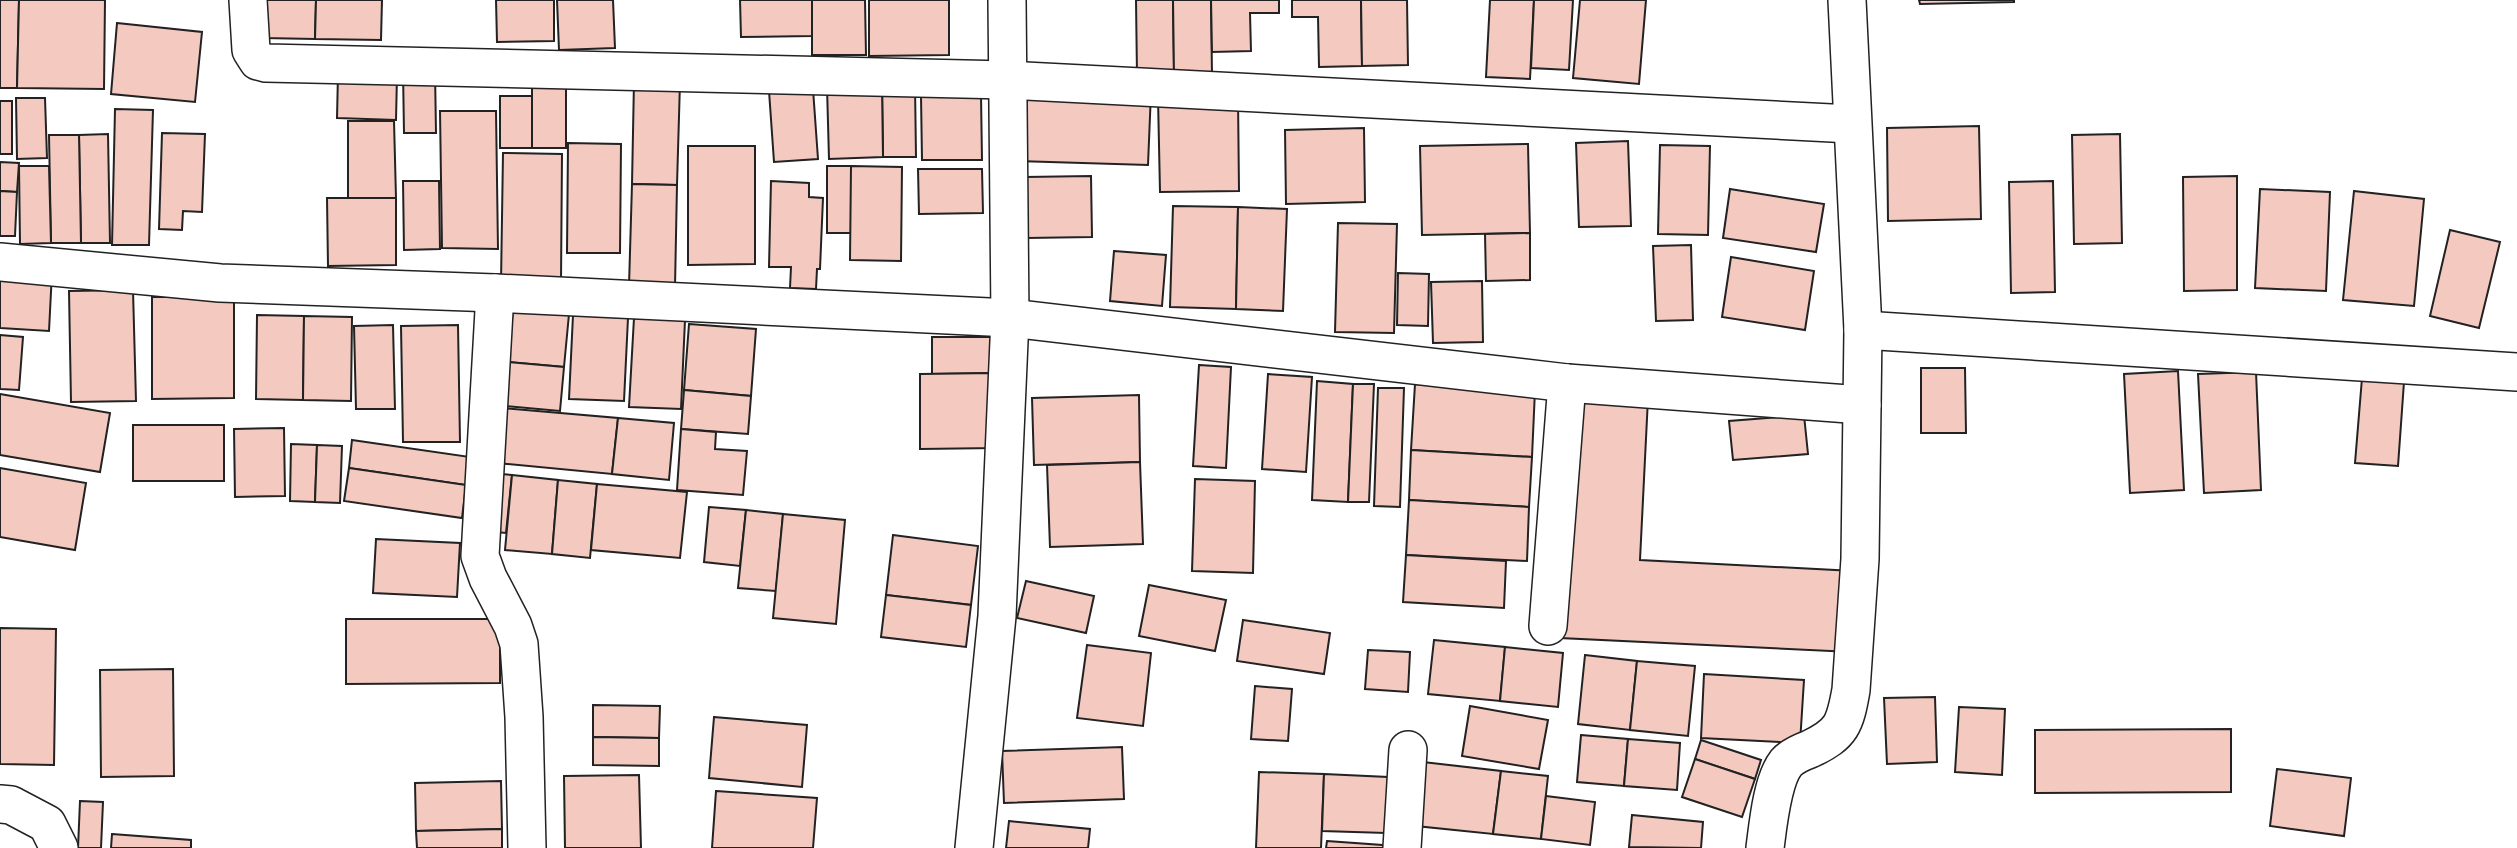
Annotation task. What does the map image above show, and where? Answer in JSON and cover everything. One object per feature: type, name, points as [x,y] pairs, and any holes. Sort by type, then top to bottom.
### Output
[{"type":"street","points":[[248,0],[251,50],[258,61],[266,63],[1007,80],[1851,124]]},
{"type":"street","points":[[974,848],[997,617],[1010,318],[1007,0]]},
{"type":"street","points":[[1765,848],[1771,802],[1785,764],[1838,733],[1848,707],[1860,559],[1863,330],[1847,0]]},
{"type":"street","points":[[0,262],[220,283],[495,293],[1010,318],[1567,383],[1863,405]]},
{"type":"street","points":[[495,293],[480,556],[519,643],[524,717],[527,848]]},
{"type":"street","points":[[1863,330],[2517,372]]},
{"type":"street","points":[[1548,626],[1567,383]]},
{"type":"street","points":[[1402,848],[1408,750]]},
{"type":"street","points":[[0,804],[11,806],[47,824],[59,848]]},
{"type":"building","points":[[0,0],[19,0],[17,88],[0,88]]},
{"type":"building","points":[[19,0],[105,0],[104,89],[17,88]]},
{"type":"building","points":[[264,0],[316,0],[315,39],[263,38]]},
{"type":"building","points":[[316,0],[382,0],[381,40],[315,39]]},
{"type":"building","points":[[496,0],[554,0],[554,41],[497,42]]},
{"type":"building","points":[[557,0],[613,0],[615,48],[559,50]]},
{"type":"building","points":[[740,0],[812,0],[812,36],[741,37]]},
{"type":"building","points":[[812,0],[865,0],[866,55],[812,55]]},
{"type":"building","points":[[869,0],[949,0],[949,55],[869,56]]},
{"type":"building","points":[[1136,0],[1173,0],[1174,75],[1137,76]]},
{"type":"building","points":[[1173,0],[1211,0],[1212,75],[1174,75]]},
{"type":"building","points":[[1211,0],[1279,0],[1279,13],[1250,13],[1251,51],[1212,52]]},
{"type":"building","points":[[1292,0],[1361,0],[1362,66],[1319,67],[1318,17],[1292,17]]},
{"type":"building","points":[[1361,0],[1407,0],[1408,65],[1362,66]]},
{"type":"building","points":[[1490,0],[1534,0],[1530,79],[1486,77]]},
{"type":"building","points":[[1534,0],[1573,0],[1569,70],[1531,68]]},
{"type":"building","points":[[1580,0],[1646,0],[1639,84],[1573,78]]},
{"type":"building","points":[[1919,0],[2014,0],[2014,2],[1920,4]]},
{"type":"building","points":[[117,23],[202,32],[195,102],[111,94]]},
{"type":"building","points":[[403,71],[435,71],[436,133],[404,133]]},
{"type":"building","points":[[338,73],[397,75],[396,120],[337,118]]},
{"type":"building","points":[[566,76],[566,148],[532,148],[532,77]]},
{"type":"building","points":[[634,81],[680,82],[677,185],[632,184]]},
{"type":"building","points":[[915,85],[916,157],[883,157],[882,86]]},
{"type":"building","points":[[882,86],[883,157],[829,159],[827,87]]},
{"type":"building","points":[[1018,88],[1151,92],[1148,165],[1017,161]]},
{"type":"building","points":[[813,89],[818,159],[774,162],[769,91]]},
{"type":"building","points":[[981,95],[982,160],[922,160],[921,96]]},
{"type":"building","points":[[500,96],[532,96],[532,148],[500,148]]},
{"type":"building","points":[[1238,97],[1239,191],[1160,192],[1158,98]]},
{"type":"building","points":[[16,98],[45,98],[47,158],[17,159]]},
{"type":"building","points":[[0,101],[12,101],[12,154],[0,154]]},
{"type":"building","points":[[115,109],[153,110],[149,245],[112,245]]},
{"type":"building","points":[[440,111],[496,111],[498,249],[442,248]]},
{"type":"building","points":[[348,121],[394,121],[396,198],[348,198]]},
{"type":"building","points":[[1979,126],[1981,219],[1888,221],[1887,128]]},
{"type":"building","points":[[1364,128],[1365,202],[1286,204],[1285,130]]},
{"type":"building","points":[[162,133],[205,134],[202,212],[183,211],[182,230],[159,229]]},
{"type":"building","points":[[108,134],[110,243],[81,243],[79,135]]},
{"type":"building","points":[[2120,134],[2122,243],[2074,244],[2072,135]]},
{"type":"building","points":[[49,135],[79,135],[81,243],[51,243]]},
{"type":"building","points":[[1628,141],[1631,226],[1579,227],[1576,143]]},
{"type":"building","points":[[568,143],[621,144],[620,253],[567,253]]},
{"type":"building","points":[[1528,144],[1530,233],[1422,235],[1420,146]]},
{"type":"building","points":[[1660,145],[1710,146],[1708,235],[1658,234]]},
{"type":"building","points":[[688,146],[755,146],[755,264],[688,265]]},
{"type":"building","points":[[503,153],[562,154],[561,282],[501,282]]},
{"type":"building","points":[[0,162],[19,163],[17,192],[0,191]]},
{"type":"building","points":[[19,166],[49,166],[51,243],[20,244]]},
{"type":"building","points":[[827,166],[851,166],[851,233],[827,233]]},
{"type":"building","points":[[851,166],[902,167],[901,261],[850,260]]},
{"type":"building","points":[[918,169],[982,169],[983,213],[919,214]]},
{"type":"building","points":[[1091,176],[1092,237],[1027,238],[1025,177]]},
{"type":"building","points":[[2237,176],[2237,290],[2184,291],[2183,177]]},
{"type":"building","points":[[403,181],[439,181],[440,249],[404,250]]},
{"type":"building","points":[[771,181],[809,183],[809,197],[823,198],[820,269],[817,269],[816,289],[790,288],[791,267],[769,267]]},
{"type":"building","points":[[2053,181],[2055,292],[2011,293],[2009,182]]},
{"type":"building","points":[[632,184],[677,185],[675,287],[629,286]]},
{"type":"building","points":[[1730,189],[1824,204],[1816,252],[1723,238]]},
{"type":"building","points":[[2260,189],[2330,192],[2326,291],[2255,288]]},
{"type":"building","points":[[0,191],[17,192],[15,236],[0,236]]},
{"type":"building","points":[[2354,191],[2424,199],[2414,306],[2343,300]]},
{"type":"building","points":[[327,198],[396,198],[396,265],[328,266]]},
{"type":"building","points":[[1173,206],[1238,207],[1236,309],[1170,307]]},
{"type":"building","points":[[1238,207],[1287,209],[1283,311],[1236,309]]},
{"type":"building","points":[[1338,223],[1397,224],[1394,333],[1335,332]]},
{"type":"building","points":[[2450,230],[2500,242],[2479,328],[2430,316]]},
{"type":"building","points":[[1530,233],[1530,280],[1486,281],[1485,234]]},
{"type":"building","points":[[1691,245],[1693,320],[1656,321],[1653,246]]},
{"type":"building","points":[[1114,251],[1166,255],[1162,306],[1110,301]]},
{"type":"building","points":[[1731,257],[1814,271],[1805,330],[1722,317]]},
{"type":"building","points":[[0,268],[52,272],[49,331],[0,328]]},
{"type":"building","points":[[1398,273],[1429,274],[1428,326],[1397,325]]},
{"type":"building","points":[[1482,281],[1483,342],[1433,343],[1431,282]]},
{"type":"building","points":[[133,290],[136,401],[71,402],[69,291]]},
{"type":"building","points":[[152,297],[234,297],[234,398],[152,399]]},
{"type":"building","points":[[513,309],[569,314],[564,367],[508,362]]},
{"type":"building","points":[[257,315],[304,316],[303,400],[256,399]]},
{"type":"building","points":[[573,315],[628,318],[624,401],[569,399]]},
{"type":"building","points":[[304,316],[352,317],[351,401],[303,400]]},
{"type":"building","points":[[634,318],[685,320],[681,409],[629,407]]},
{"type":"building","points":[[689,324],[756,329],[751,396],[684,390]]},
{"type":"building","points":[[393,325],[395,409],[356,409],[354,326]]},
{"type":"building","points":[[458,325],[460,442],[403,442],[401,326]]},
{"type":"building","points":[[0,335],[23,337],[19,390],[0,389]]},
{"type":"building","points":[[932,337],[994,337],[995,373],[932,374]]},
{"type":"building","points":[[508,362],[564,367],[560,411],[504,406]]},
{"type":"building","points":[[1199,365],[1231,367],[1226,468],[1193,466]]},
{"type":"building","points":[[1921,368],[1965,368],[1966,433],[1921,433]]},
{"type":"building","points":[[2178,371],[2184,490],[2130,493],[2124,374]]},
{"type":"building","points":[[2256,372],[2261,490],[2204,493],[2198,374]]},
{"type":"building","points":[[995,373],[996,448],[920,449],[920,374]]},
{"type":"building","points":[[1268,374],[1312,377],[1306,472],[1262,469]]},
{"type":"building","points":[[2362,378],[2404,382],[2398,466],[2355,463]]},
{"type":"building","points":[[1317,381],[1353,384],[1348,502],[1312,500]]},
{"type":"building","points":[[1353,384],[1374,384],[1369,502],[1348,502]]},
{"type":"building","points":[[1415,384],[1535,390],[1532,457],[1411,450]]},
{"type":"building","points":[[1378,388],[1404,388],[1400,507],[1374,506]]},
{"type":"building","points":[[684,390],[751,396],[748,434],[681,429]]},
{"type":"building","points":[[0,394],[110,413],[100,472],[0,455]]},
{"type":"building","points":[[1139,395],[1140,462],[1034,465],[1032,398]]},
{"type":"building","points":[[1572,395],[1648,398],[1640,560],[1854,571],[1851,652],[1560,638]]},
{"type":"building","points":[[502,408],[618,418],[612,474],[497,463]]},
{"type":"building","points":[[1804,415],[1808,454],[1733,460],[1729,421]]},
{"type":"building","points":[[618,418],[674,423],[669,480],[612,474]]},
{"type":"building","points":[[133,425],[224,425],[224,481],[133,481]]},
{"type":"building","points":[[284,428],[285,496],[235,497],[234,429]]},
{"type":"building","points":[[681,429],[716,432],[715,449],[747,451],[743,495],[677,490]]},
{"type":"building","points":[[352,440],[470,457],[466,485],[349,468]]},
{"type":"building","points":[[291,444],[317,445],[315,502],[290,501]]},
{"type":"building","points":[[317,445],[342,446],[340,503],[315,502]]},
{"type":"building","points":[[1411,450],[1532,457],[1529,507],[1409,500]]},
{"type":"building","points":[[1140,462],[1143,544],[1050,547],[1047,465]]},
{"type":"building","points":[[0,468],[86,483],[75,550],[0,537]]},
{"type":"building","points":[[349,468],[466,485],[462,518],[344,501]]},
{"type":"building","points":[[490,473],[512,475],[506,533],[485,531]]},
{"type":"building","points":[[512,475],[558,480],[552,554],[505,550]]},
{"type":"building","points":[[1195,479],[1255,481],[1253,573],[1192,571]]},
{"type":"building","points":[[558,480],[597,484],[590,558],[552,554]]},
{"type":"building","points":[[597,484],[687,492],[680,558],[591,550]]},
{"type":"building","points":[[1409,500],[1529,507],[1527,561],[1406,555]]},
{"type":"building","points":[[709,507],[746,510],[740,566],[704,562]]},
{"type":"building","points":[[746,510],[783,514],[776,591],[738,588]]},
{"type":"building","points":[[783,514],[845,520],[836,624],[773,618]]},
{"type":"building","points":[[893,535],[978,546],[971,605],[886,595]]},
{"type":"building","points":[[376,539],[460,543],[457,597],[373,593]]},
{"type":"building","points":[[1406,555],[1506,561],[1504,608],[1403,602]]},
{"type":"building","points":[[1026,581],[1094,596],[1086,633],[1017,618]]},
{"type":"building","points":[[1149,585],[1226,600],[1215,651],[1139,636]]},
{"type":"building","points":[[886,595],[971,605],[966,647],[881,637]]},
{"type":"building","points":[[346,619],[500,619],[500,683],[346,684]]},
{"type":"building","points":[[1243,620],[1330,633],[1324,674],[1237,661]]},
{"type":"building","points":[[0,628],[56,629],[54,765],[0,764]]},
{"type":"building","points":[[1434,640],[1505,647],[1500,701],[1428,694]]},
{"type":"building","points":[[1087,645],[1151,653],[1143,726],[1077,718]]},
{"type":"building","points":[[1505,647],[1563,653],[1558,707],[1500,701]]},
{"type":"building","points":[[1368,650],[1410,652],[1408,692],[1365,689]]},
{"type":"building","points":[[1585,655],[1637,661],[1630,730],[1578,724]]},
{"type":"building","points":[[1637,661],[1695,666],[1688,736],[1630,730]]},
{"type":"building","points":[[173,669],[174,776],[101,777],[100,670]]},
{"type":"building","points":[[1704,674],[1804,680],[1800,743],[1701,738]]},
{"type":"building","points":[[1255,686],[1292,689],[1288,741],[1251,739]]},
{"type":"building","points":[[1935,697],[1937,762],[1887,764],[1884,698]]},
{"type":"building","points":[[593,705],[660,706],[659,738],[593,737]]},
{"type":"building","points":[[1470,706],[1548,720],[1539,769],[1462,756]]},
{"type":"building","points":[[1959,707],[2005,709],[2002,775],[1955,772]]},
{"type":"building","points":[[714,717],[807,725],[802,787],[709,778]]},
{"type":"building","points":[[2231,729],[2231,792],[2035,793],[2035,730]]},
{"type":"building","points":[[1581,735],[1628,739],[1624,786],[1577,782]]},
{"type":"building","points":[[593,737],[659,738],[659,766],[593,765]]},
{"type":"building","points":[[1628,739],[1680,743],[1677,790],[1624,786]]},
{"type":"building","points":[[1701,740],[1761,760],[1755,779],[1695,759]]},
{"type":"building","points":[[1122,747],[1124,799],[1004,803],[1002,751]]},
{"type":"building","points":[[1695,759],[1755,779],[1742,817],[1682,797]]},
{"type":"building","points":[[1423,762],[1501,771],[1493,834],[1416,826]]},
{"type":"building","points":[[2277,769],[2351,778],[2344,836],[2270,826]]},
{"type":"building","points":[[1501,771],[1548,776],[1541,839],[1493,834]]},
{"type":"building","points":[[1259,772],[1324,774],[1321,848],[1256,848]]},
{"type":"building","points":[[1324,774],[1388,777],[1386,833],[1322,831]]},
{"type":"building","points":[[639,775],[641,848],[565,848],[564,776]]},
{"type":"building","points":[[501,781],[502,829],[416,831],[415,783]]},
{"type":"building","points":[[716,791],[817,798],[813,848],[712,848]]},
{"type":"building","points":[[1546,796],[1595,802],[1590,845],[1541,839]]},
{"type":"building","points":[[80,801],[103,802],[101,848],[78,848]]},
{"type":"building","points":[[1632,815],[1703,822],[1701,848],[1629,847]]},
{"type":"building","points":[[1009,821],[1090,829],[1088,848],[1006,848]]},
{"type":"building","points":[[502,829],[502,848],[417,848],[416,831]]},
{"type":"building","points":[[112,834],[191,840],[191,848],[111,848]]},
{"type":"building","points":[[1327,841],[1396,846],[1396,848],[1326,848]]}]
